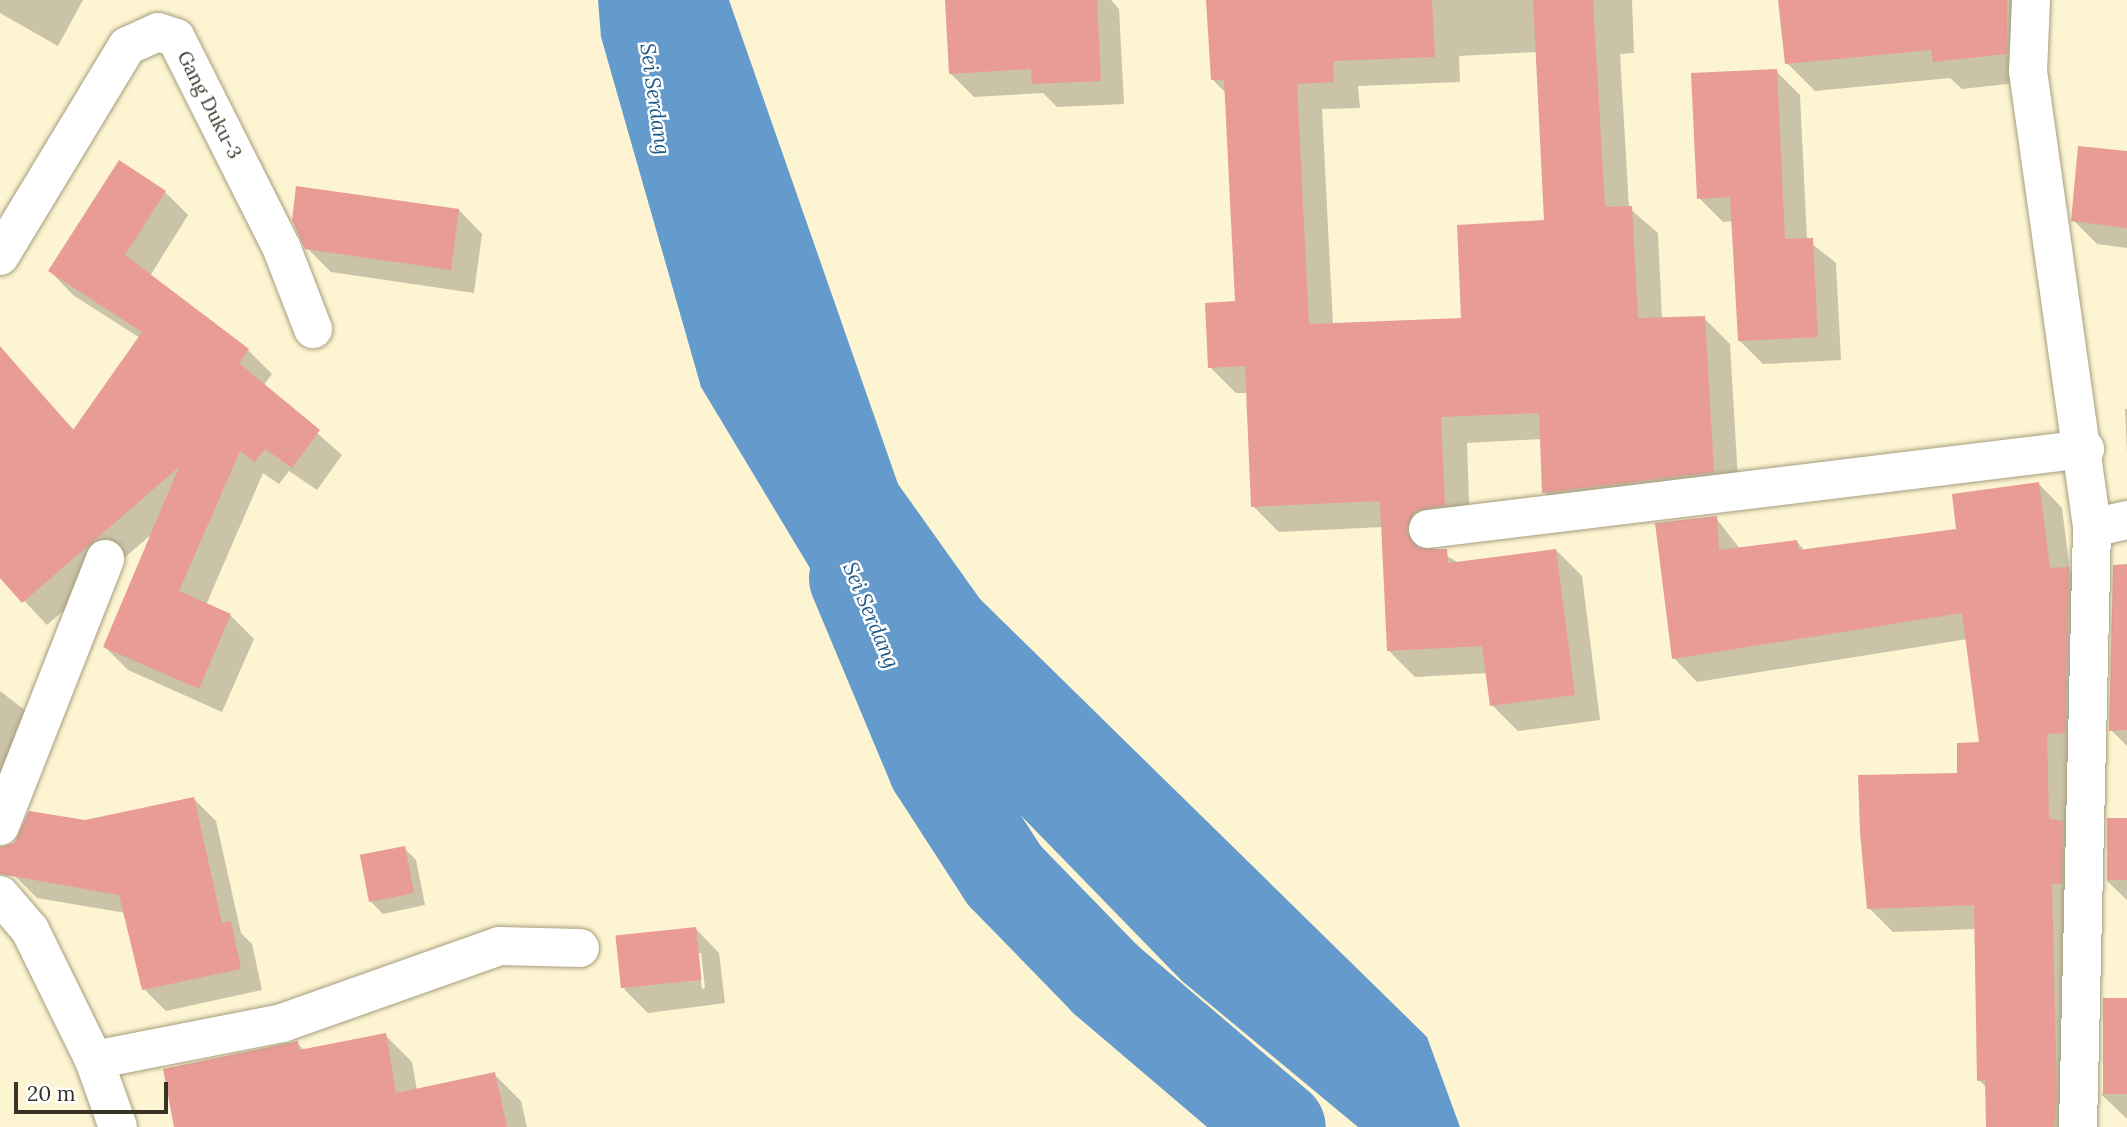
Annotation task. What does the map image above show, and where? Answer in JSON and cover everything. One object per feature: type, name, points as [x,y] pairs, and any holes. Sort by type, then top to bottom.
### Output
[{"type":"street","points":[[2031,0],[2028,71],[2085,449],[2109,524],[2078,1127]]},
{"type":"street","name":"Gang Duku-3","points":[[0,256],[127,46],[158,32],[176,38],[282,249],[313,329]]},
{"type":"street","points":[[1428,529],[2085,449]]},
{"type":"street","points":[[0,826],[105,559]]},
{"type":"street","points":[[0,895],[30,930],[94,1060],[118,1127]]},
{"type":"street","points":[[94,1060],[282,1023],[499,946],[580,948]]},
{"type":"water","points":[[598,0],[729,0],[898,484],[980,599],[1427,1037],[1460,1127],[1358,1127],[1182,981],[858,648],[701,387],[601,37]]},
{"type":"building","points":[[945,0],[1097,0],[1101,81],[1032,84],[1031,69],[949,74]]},
{"type":"building","points":[[1206,0],[1432,0],[1435,57],[1333,61],[1334,82],[1297,84],[1309,324],[1461,318],[1457,225],[1544,220],[1533,0],[1593,0],[1605,207],[1632,206],[1638,318],[1705,316],[1714,472],[1542,493],[1539,413],[1441,417],[1445,505],[1415,511],[1406,531],[1419,549],[1447,549],[1448,563],[1556,549],[1575,695],[1490,706],[1482,646],[1387,651],[1380,501],[1251,507],[1245,366],[1208,368],[1205,303],[1235,301],[1224,80],[1211,80]]},
{"type":"building","points":[[1778,0],[2007,0],[2007,54],[1933,62],[1931,50],[1785,64]]},
{"type":"building","points":[[1777,69],[1785,239],[1813,238],[1818,337],[1738,341],[1730,197],[1697,199],[1691,73]]},
{"type":"building","points":[[2078,146],[2127,151],[2127,228],[2071,221]]},
{"type":"building","points":[[119,160],[166,191],[125,255],[249,349],[239,363],[320,430],[292,468],[265,449],[255,462],[240,451],[179,591],[231,614],[199,689],[103,647],[179,467],[22,603],[0,578],[0,346],[73,430],[142,332],[48,271]]},
{"type":"building","points":[[296,186],[459,209],[451,270],[305,249],[292,220]]},
{"type":"building","points":[[2039,482],[2050,568],[2069,567],[2065,733],[2047,734],[2049,819],[2063,821],[2062,884],[2052,884],[2057,1097],[2054,1127],[1986,1127],[1985,1080],[1977,1081],[1974,905],[1867,909],[1860,832],[1858,775],[1957,773],[1957,743],[1979,742],[1962,613],[1672,659],[1655,523],[1717,516],[1719,550],[1797,540],[1799,550],[1956,529],[1952,494]]},
{"type":"building","points":[[2127,564],[2127,730],[2109,731],[2113,565]]},
{"type":"building","points":[[194,797],[222,923],[231,921],[241,969],[142,990],[119,895],[0,874],[0,847],[14,843],[29,811],[85,820]]},
{"type":"building","points":[[2107,818],[2127,818],[2127,880],[2107,880]]},
{"type":"building","points":[[405,846],[414,893],[369,902],[360,855]]},
{"type":"building","points":[[696,927],[702,980],[621,988],[615,935]]},
{"type":"building","points":[[2103,998],[2127,998],[2127,1094],[2103,1094]]},
{"type":"building","points":[[386,1033],[396,1093],[495,1072],[507,1127],[174,1127],[163,1069],[298,1041],[299,1050]]},
{"type":"waterway","name":"Sei Serdang","points":[[855,578],[934,767],[1004,875],[1105,979],[1279,1127]]}]
